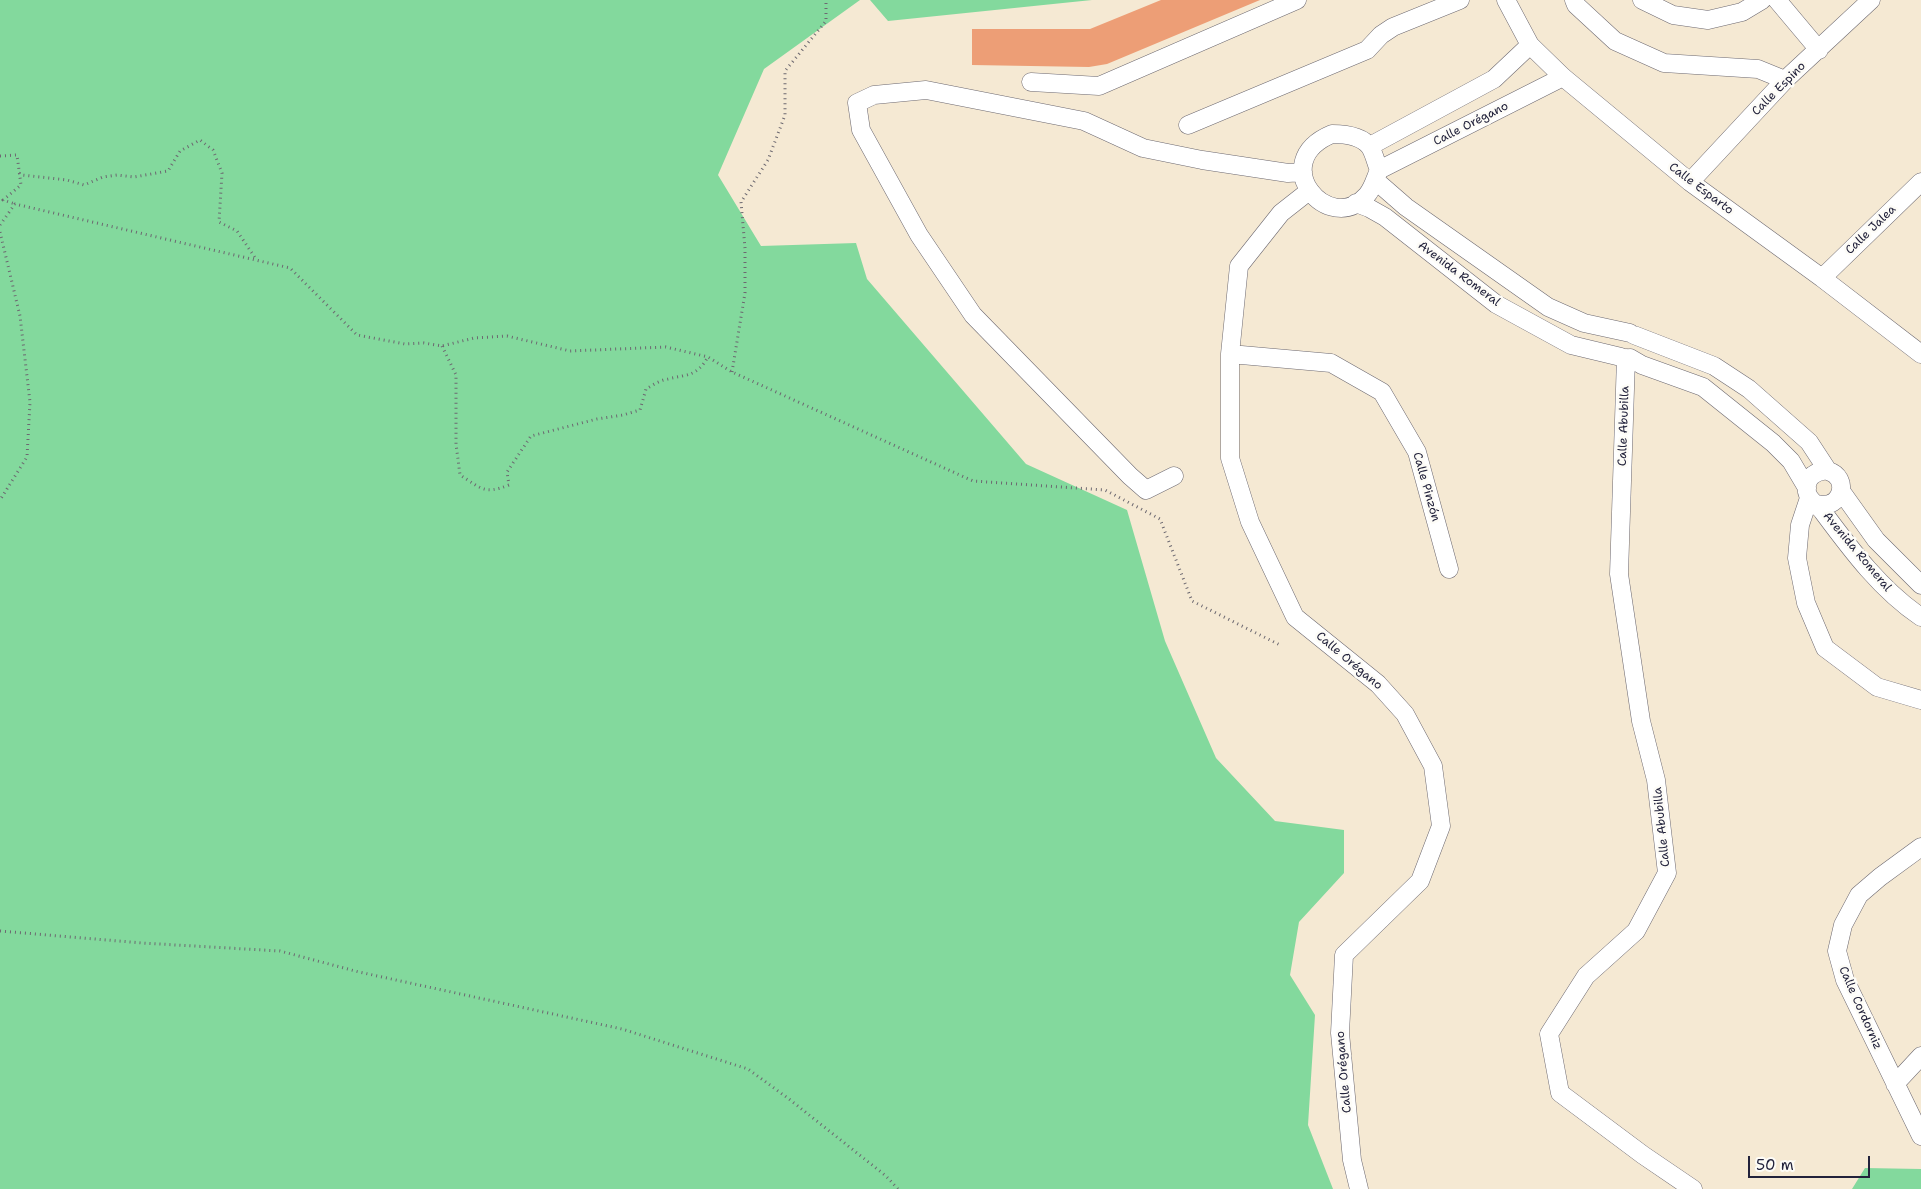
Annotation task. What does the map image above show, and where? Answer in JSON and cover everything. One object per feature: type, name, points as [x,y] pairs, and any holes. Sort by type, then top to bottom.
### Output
[{"type":"street","points":[[1031,82],[1099,86],[1297,0]]},
{"type":"street","points":[[1188,124],[1367,50],[1381,35],[1393,27],[1460,0]]},
{"type":"street","name":"Calle Esparto","points":[[1506,0],[1530,45],[1564,77],[1690,182],[1822,278],[1921,354]]},
{"type":"street","points":[[1574,0],[1576,5],[1615,42],[1664,64],[1758,69],[1784,80]]},
{"type":"street","points":[[1642,0],[1673,15],[1708,20],[1742,12],[1762,0]]},
{"type":"street","points":[[1777,0],[1819,50]]},
{"type":"street","name":"Calle Espino","points":[[1690,182],[1784,80],[1819,50],[1866,2]]},
{"type":"street","points":[[1370,146],[1494,79],[1530,45]]},
{"type":"street","name":"Calle Orégano","points":[[1377,175],[1564,77]]},
{"type":"street","points":[[1174,476],[1146,490],[1130,476],[973,315],[919,235],[904,209],[861,130],[857,103],[874,94],[926,90],[1084,121],[1143,148],[1212,162],[1288,173],[1303,172]]},
{"type":"street","points":[[1332,134],[1345,134],[1370,146],[1377,175],[1366,196],[1356,203],[1344,207],[1332,207],[1323,204],[1313,196],[1306,185],[1303,172],[1304,159],[1310,148],[1320,139],[1332,134]]},
{"type":"street","name":"Avenida Romeral","points":[[1377,175],[1406,207],[1548,307],[1584,323],[1632,334],[1714,366],[1749,389],[1809,442],[1828,471]]},
{"type":"street","name":"Calle Jalea","points":[[1822,278],[1921,182]]},
{"type":"street","name":"Calle Orégano","points":[[1309,191],[1281,213],[1239,266],[1230,354],[1230,458],[1250,522],[1295,617],[1378,684],[1406,714],[1433,766],[1441,826],[1420,881],[1344,955],[1340,1033],[1352,1160],[1359,1189]]},
{"type":"street","name":"Avenida Romeral","points":[[1356,203],[1385,217],[1496,304],[1571,345],[1626,358],[1703,386],[1773,442],[1791,461],[1811,497],[1840,536],[1883,587],[1921,618]]},
{"type":"street","name":"Calle Abubilla","points":[[1632,334],[1622,334],[1616,340],[1614,348],[1618,355],[1626,358],[1619,574],[1641,721],[1656,780],[1667,873],[1636,931],[1586,976],[1549,1034],[1560,1093],[1643,1155],[1693,1189]]},
{"type":"street","name":"Calle Pinzón","points":[[1230,354],[1331,363],[1382,392],[1418,452],[1449,569]]},
{"type":"street","points":[[1811,497],[1827,505],[1832,503],[1841,491],[1840,481],[1828,471],[1818,472],[1810,478],[1811,497],[1800,525],[1797,558],[1806,603],[1825,648],[1877,687],[1921,700]]},
{"type":"street","name":"Avenida Romeral","points":[[1841,491],[1876,540],[1921,585]]},
{"type":"street","name":"Calle Cordorniz","points":[[1921,847],[1859,895],[1842,925],[1836,952],[1845,980],[1921,1136]]},
{"type":"street","points":[[1895,1084],[1921,1056]]},
{"type":"path","points":[[732,372],[745,293],[745,248],[741,202],[768,160],[785,115],[785,71],[826,20],[826,0]]},
{"type":"path","points":[[19,174],[67,180],[84,185],[103,177],[117,175],[134,177],[168,171],[180,151],[200,140],[213,150],[222,173],[219,222],[238,230],[257,260]]},
{"type":"path","points":[[0,156],[17,155],[20,186],[3,200],[290,268],[357,335],[404,344],[424,343],[442,346],[474,338],[507,336],[570,351],[666,347],[708,357],[732,372],[973,481],[1105,490],[1160,520],[1192,601],[1280,645]]},
{"type":"path","points":[[0,225],[14,204]]},
{"type":"path","points":[[0,232],[20,316],[30,402],[27,457],[0,500]]},
{"type":"path","points":[[442,346],[456,375],[456,444],[460,474],[484,490],[496,490],[509,485],[507,472],[531,436],[597,419],[623,416],[640,410],[646,389],[666,379],[687,375],[701,368],[708,357]]},
{"type":"path","points":[[0,931],[142,943],[280,951],[359,972],[622,1029],[748,1069],[797,1105],[886,1176],[898,1189]]},
{"type":"green space","points":[[0,0],[860,0],[764,69],[718,175],[761,246],[856,243],[867,279],[1026,464],[1127,510],[1165,641],[1216,758],[1275,821],[1344,830],[1344,873],[1299,922],[1290,975],[1315,1015],[1308,1125],[1333,1189],[0,1189]]},
{"type":"green space","points":[[870,0],[1092,0],[888,21]]},
{"type":"green space","points":[[1865,1168],[1921,1169],[1921,1189],[1852,1189]]},
{"type":"building","points":[[1161,0],[1260,0],[1107,64],[1089,67],[972,65],[972,29],[1090,29]]}]
